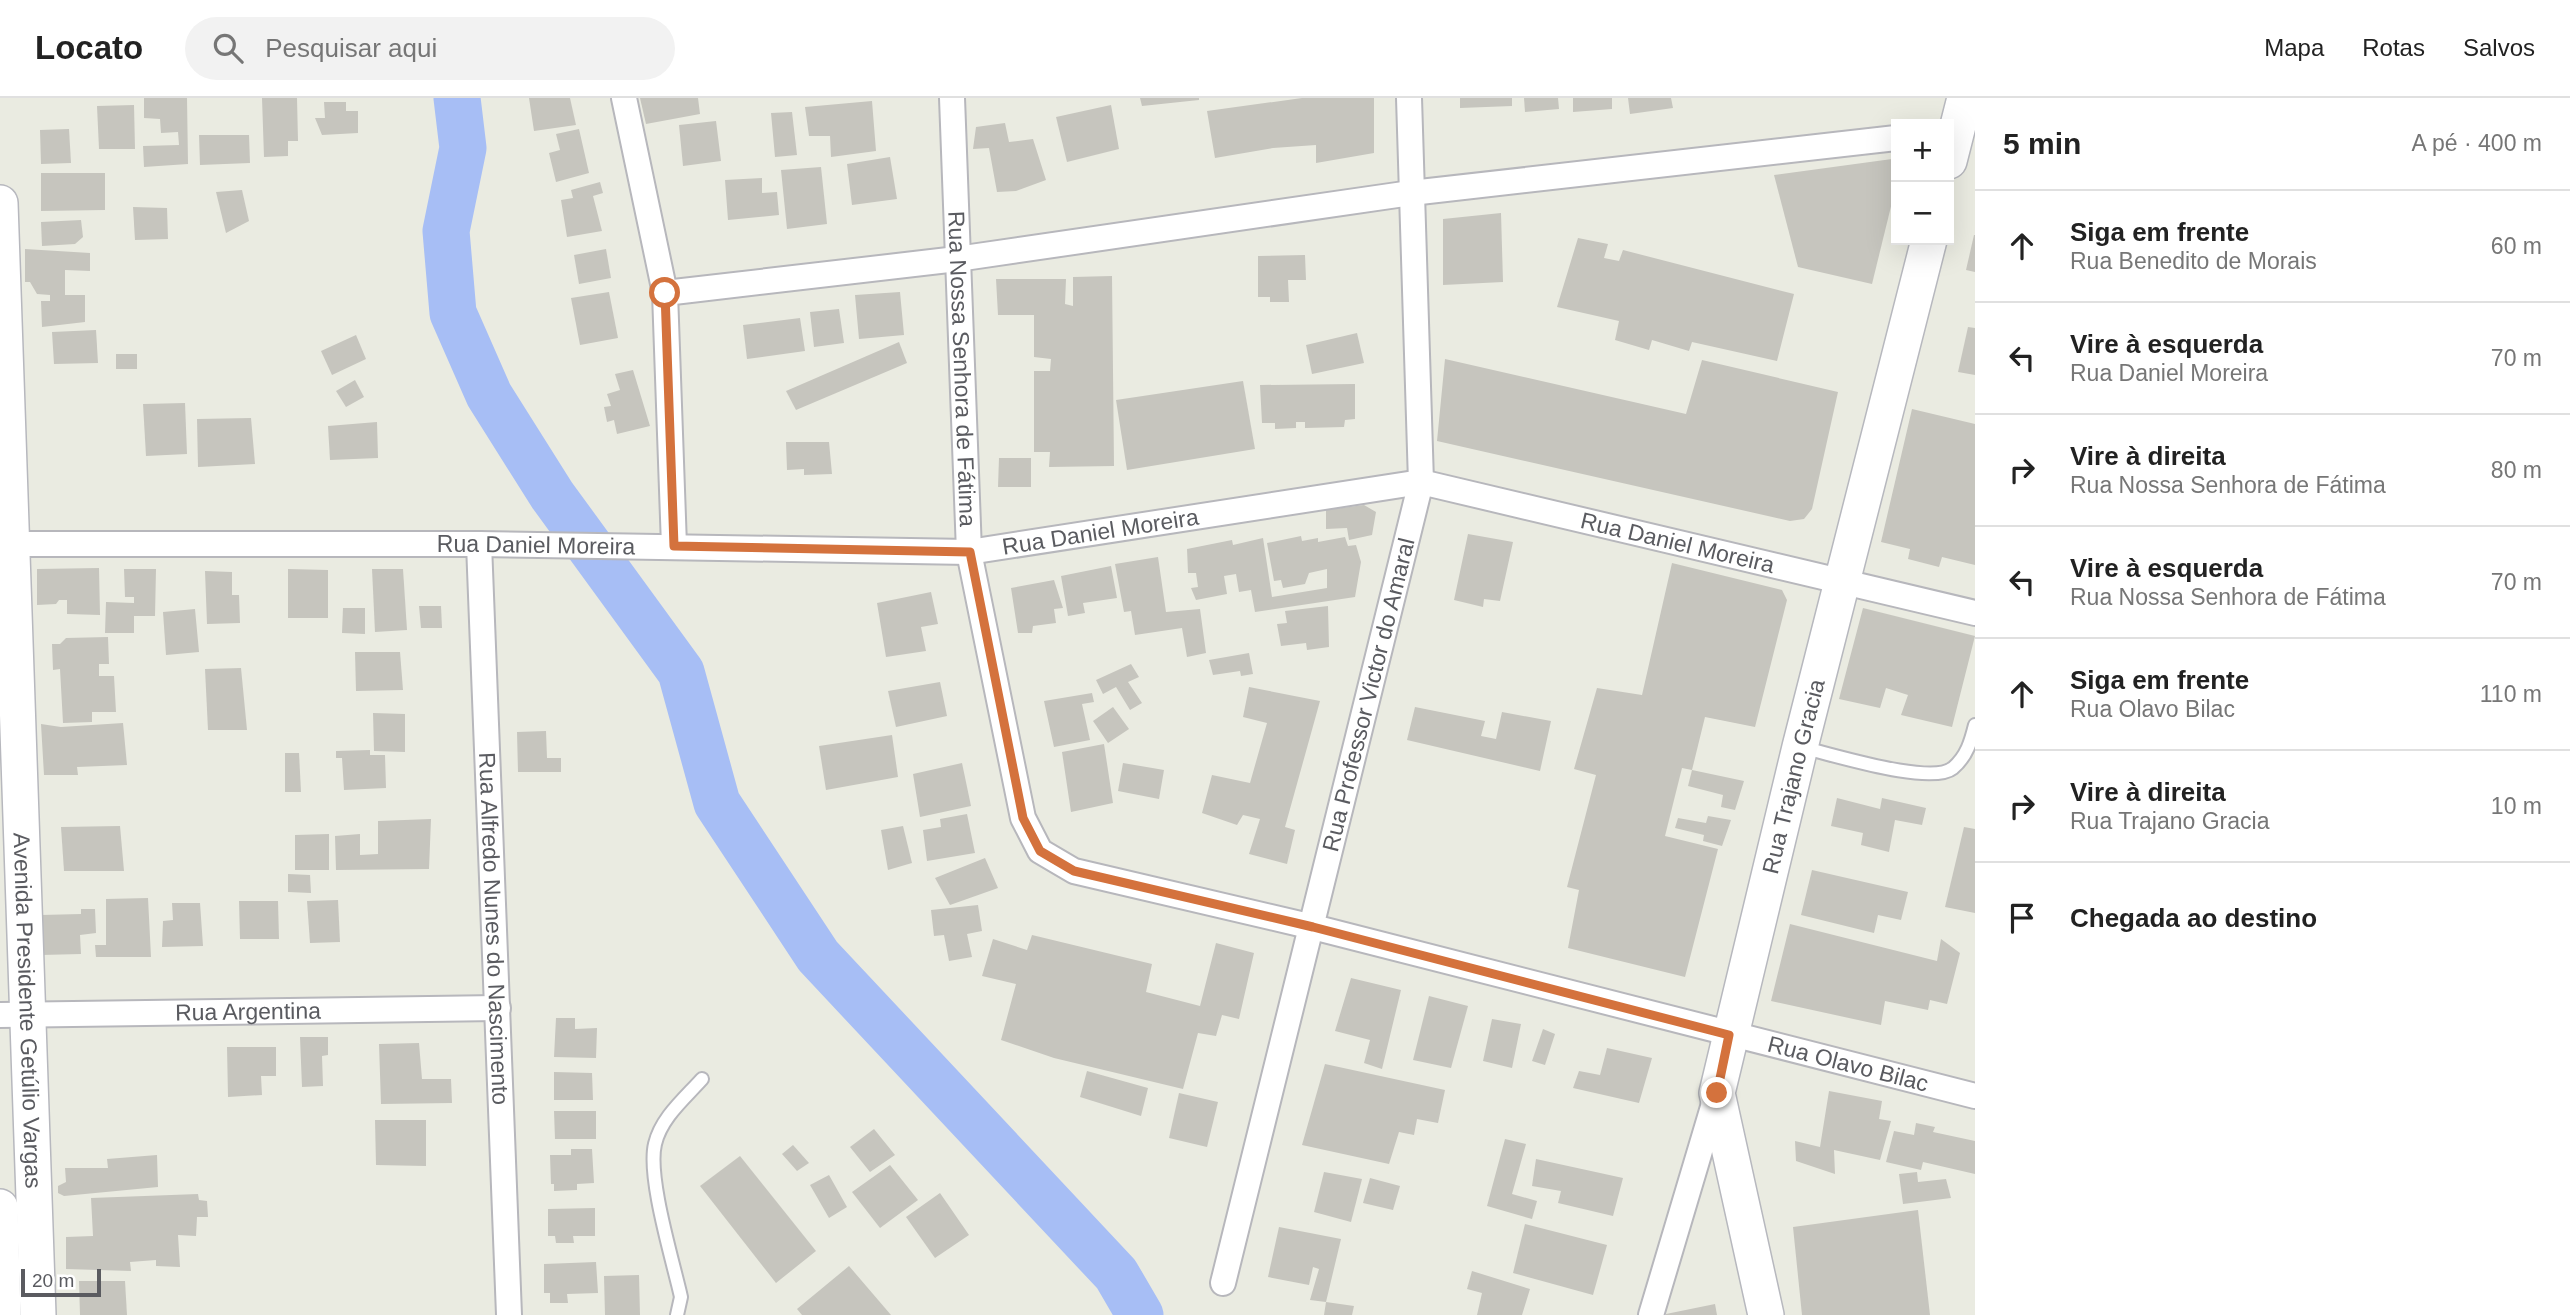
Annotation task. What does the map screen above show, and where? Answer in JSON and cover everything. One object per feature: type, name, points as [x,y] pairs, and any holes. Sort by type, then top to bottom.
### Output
[{"type":"main road","name":"Avenida Presidente Getúlio Vargas","points":[[0,203],[13,1015],[38,1315]]},
{"type":"main road","name":"Rua Trajano Gracia","points":[[1766,1315],[1717,1093],[1800,747],[1927,245]]},
{"type":"main road","name":"Avenida Presidente Getúlio Vargas","points":[[0,1207],[3,1315]]},
{"type":"street","points":[[624,98],[665,293],[674,546]]},
{"type":"street","name":"Rua Nossa Senhora de Fátima","points":[[952,98],[970,552],[1023,818],[1040,851],[1074,871],[1313,927]]},
{"type":"street","name":"Rua Professor Victor do Amaral","points":[[1223,1283],[1421,482],[1409,98]]},
{"type":"street","points":[[665,293],[957,259],[1411,193],[1891,139]]},
{"type":"street","name":"Rua Daniel Moreira","points":[[5,543],[480,544],[970,552],[1421,482],[1975,612]]},
{"type":"street","name":"Rua Alfredo Nunes do Nascimento","points":[[480,544],[509,1315]]},
{"type":"street","name":"Rua Olavo Bilac","points":[[1313,927],[1975,1096]]},
{"type":"street","name":"Rua Argentina","points":[[13,1015],[498,1008]]},
{"type":"street","points":[[1651,1315],[1717,1093]]},
{"type":"lane","points":[[1800,747],[1924,775],[1951,770],[1968,750],[1975,725]]},
{"type":"lane","points":[[677,1315],[681,1297],[655,1175],[655,1145],[667,1117],[702,1080]]},
{"type":"building","points":[[144,98],[187,98],[188,164],[144,167],[143,146],[179,145],[178,132],[161,133],[160,119],[144,118]]},
{"type":"building","points":[[262,98],[297,98],[298,141],[288,141],[288,156],[264,157]]},
{"type":"building","points":[[529,98],[570,98],[576,125],[534,131]]},
{"type":"building","points":[[640,98],[698,98],[700,114],[646,124]]},
{"type":"building","points":[[1140,98],[1199,98],[1199,100],[1142,106]]},
{"type":"building","points":[[1302,98],[1374,98],[1374,153],[1316,163],[1316,145],[1273,148],[1215,158],[1207,111]]},
{"type":"building","points":[[1460,98],[1512,98],[1512,106],[1460,108]]},
{"type":"building","points":[[1524,98],[1558,98],[1559,109],[1525,112]]},
{"type":"building","points":[[1573,98],[1612,98],[1612,109],[1573,112]]},
{"type":"building","points":[[1628,98],[1671,98],[1673,108],[1630,114]]},
{"type":"building","points":[[872,101],[876,151],[831,157],[830,136],[809,136],[805,107]]},
{"type":"building","points":[[324,102],[346,102],[346,111],[358,111],[358,133],[322,135],[315,118],[325,118]]},
{"type":"building","points":[[134,105],[135,149],[99,149],[97,106]]},
{"type":"building","points":[[1111,105],[1119,149],[1067,162],[1056,117]]},
{"type":"building","points":[[792,112],[797,155],[775,157],[771,113]]},
{"type":"building","points":[[716,121],[721,161],[683,166],[679,125]]},
{"type":"building","points":[[1005,123],[1009,142],[1033,139],[1046,180],[1016,191],[997,192],[989,148],[973,149],[976,127]]},
{"type":"building","points":[[69,129],[71,163],[41,164],[40,130]]},
{"type":"building","points":[[579,129],[589,173],[556,182],[549,153],[560,150],[556,134]]},
{"type":"building","points":[[199,135],[249,135],[250,163],[200,165]]},
{"type":"building","points":[[890,157],[897,199],[852,205],[847,164]]},
{"type":"building","points":[[1891,159],[1891,206],[1872,284],[1798,267],[1774,175]]},
{"type":"building","points":[[821,167],[827,224],[787,229],[781,170]]},
{"type":"building","points":[[41,173],[105,173],[105,210],[41,211]]},
{"type":"building","points":[[762,178],[762,193],[777,192],[779,215],[728,220],[725,180]]},
{"type":"building","points":[[600,182],[603,193],[593,196],[602,231],[567,237],[561,200],[573,198],[571,190]]},
{"type":"building","points":[[242,190],[249,221],[226,233],[216,192]]},
{"type":"building","points":[[133,207],[167,208],[168,239],[135,240]]},
{"type":"building","points":[[1501,213],[1503,282],[1443,285],[1443,219]]},
{"type":"building","points":[[81,220],[83,237],[75,244],[42,246],[41,222]]},
{"type":"building","points":[[1975,235],[1975,272],[1966,270]]},
{"type":"building","points":[[1578,238],[1608,244],[1604,258],[1619,261],[1623,250],[1794,294],[1777,361],[1692,342],[1689,351],[1652,340],[1649,350],[1615,340],[1619,321],[1557,307]]},
{"type":"building","points":[[25,249],[90,253],[90,271],[65,270],[65,295],[85,295],[85,322],[42,327],[41,301],[50,301],[50,295],[37,294],[30,282],[25,282]]},
{"type":"building","points":[[606,249],[611,278],[579,284],[574,255]]},
{"type":"building","points":[[1305,255],[1306,280],[1288,280],[1289,302],[1270,302],[1270,297],[1258,297],[1258,256]]},
{"type":"building","points":[[1112,276],[1114,466],[1049,467],[1050,452],[1034,452],[1034,371],[1050,371],[1051,359],[1034,357],[1034,315],[998,315],[996,279],[1066,279],[1065,304],[1073,306],[1073,277]]},
{"type":"building","points":[[609,292],[618,338],[580,345],[571,298]]},
{"type":"building","points":[[900,292],[904,335],[859,339],[855,295]]},
{"type":"building","points":[[839,309],[844,343],[814,347],[810,312]]},
{"type":"building","points":[[800,318],[805,351],[747,359],[743,325]]},
{"type":"building","points":[[1968,327],[1975,328],[1975,375],[1958,372]]},
{"type":"building","points":[[96,330],[98,363],[54,364],[52,332]]},
{"type":"building","points":[[1357,333],[1364,363],[1312,374],[1306,345]]},
{"type":"building","points":[[356,335],[366,359],[332,375],[321,351]]},
{"type":"building","points":[[899,342],[907,363],[796,410],[786,391]]},
{"type":"building","points":[[116,354],[137,354],[137,369],[116,369]]},
{"type":"building","points":[[1445,359],[1686,414],[1702,360],[1838,392],[1812,509],[1804,519],[1790,521],[1437,441]]},
{"type":"building","points":[[633,370],[650,426],[617,434],[614,420],[607,422],[604,407],[611,406],[607,394],[620,390],[615,374]]},
{"type":"building","points":[[355,380],[364,397],[346,407],[336,391]]},
{"type":"building","points":[[1243,381],[1255,449],[1127,470],[1116,400]]},
{"type":"building","points":[[1355,384],[1355,419],[1345,420],[1344,427],[1305,428],[1305,422],[1296,422],[1296,428],[1275,429],[1275,423],[1262,423],[1260,385]]},
{"type":"building","points":[[185,403],[187,454],[146,456],[143,404]]},
{"type":"building","points":[[1912,409],[1975,424],[1975,565],[1942,557],[1939,567],[1908,559],[1910,549],[1881,542]]},
{"type":"building","points":[[251,418],[255,464],[198,467],[197,419]]},
{"type":"building","points":[[377,422],[378,458],[330,460],[328,426]]},
{"type":"building","points":[[786,442],[829,442],[832,474],[804,475],[804,469],[787,470]]},
{"type":"building","points":[[999,458],[1031,458],[1031,487],[998,487]]},
{"type":"building","points":[[1364,505],[1376,512],[1372,535],[1349,540],[1347,528],[1326,529],[1326,510]]},
{"type":"building","points":[[1468,534],[1513,542],[1500,601],[1484,599],[1483,607],[1454,600]]},
{"type":"building","points":[[1301,536],[1302,541],[1318,538],[1318,542],[1345,537],[1348,546],[1356,545],[1361,562],[1355,597],[1255,612],[1251,590],[1239,592],[1236,574],[1224,576],[1227,594],[1196,600],[1191,588],[1198,587],[1196,573],[1188,573],[1187,549],[1232,540],[1233,545],[1263,538],[1272,597],[1327,588],[1327,569],[1309,573],[1305,584],[1283,588],[1281,580],[1274,581],[1267,543]]},
{"type":"building","points":[[1158,557],[1166,612],[1200,609],[1206,653],[1187,657],[1182,628],[1135,635],[1131,611],[1124,612],[1115,564]]},
{"type":"building","points":[[1672,563],[1782,590],[1787,600],[1755,727],[1705,717],[1692,770],[1682,768],[1665,836],[1718,849],[1685,977],[1568,948],[1579,890],[1567,887],[1596,775],[1574,769],[1597,688],[1642,695]]},
{"type":"building","points":[[1111,566],[1117,598],[1083,603],[1085,613],[1068,616],[1061,576]]},
{"type":"building","points":[[99,568],[100,615],[67,614],[67,600],[59,600],[56,604],[37,605],[37,569]]},
{"type":"building","points":[[124,569],[156,569],[155,616],[134,616],[134,633],[105,633],[106,602],[134,603],[134,597],[125,597]]},
{"type":"building","points":[[288,569],[328,570],[328,618],[288,618]]},
{"type":"building","points":[[372,569],[403,569],[407,630],[375,632]]},
{"type":"building","points":[[205,571],[232,572],[232,595],[239,595],[240,623],[207,624]]},
{"type":"building","points":[[1054,580],[1063,608],[1054,609],[1056,623],[1033,626],[1032,633],[1018,633],[1011,588]]},
{"type":"building","points":[[931,592],[938,624],[921,627],[926,651],[886,657],[877,603]]},
{"type":"building","points":[[419,606],[441,606],[442,628],[421,628]]},
{"type":"building","points":[[1328,606],[1329,647],[1307,650],[1306,643],[1281,646],[1277,624],[1287,623],[1285,611]]},
{"type":"building","points":[[343,608],[365,608],[365,634],[342,633]]},
{"type":"building","points":[[1863,608],[1975,636],[1952,727],[1901,715],[1908,695],[1886,688],[1880,708],[1839,699]]},
{"type":"building","points":[[195,609],[199,652],[166,655],[163,612]]},
{"type":"building","points":[[108,637],[109,664],[99,664],[99,676],[114,676],[116,712],[92,712],[92,722],[63,723],[60,669],[53,670],[52,644],[60,644],[66,638]]},
{"type":"building","points":[[355,652],[400,652],[403,690],[356,691]]},
{"type":"building","points":[[1249,653],[1253,674],[1241,676],[1240,671],[1213,675],[1209,660]]},
{"type":"building","points":[[1131,664],[1139,677],[1128,682],[1142,703],[1130,710],[1116,687],[1103,694],[1096,680]]},
{"type":"building","points":[[241,668],[247,730],[208,730],[205,669]]},
{"type":"building","points":[[940,682],[947,716],[896,727],[888,691]]},
{"type":"building","points":[[1249,687],[1320,701],[1285,827],[1295,830],[1287,864],[1249,854],[1260,819],[1243,815],[1237,825],[1202,813],[1212,775],[1250,783],[1267,723],[1243,717]]},
{"type":"building","points":[[1092,693],[1094,702],[1082,704],[1090,740],[1054,747],[1044,701]]},
{"type":"building","points":[[1113,707],[1129,729],[1108,743],[1093,721]]},
{"type":"building","points":[[1415,707],[1485,721],[1481,736],[1496,739],[1502,712],[1551,721],[1540,771],[1407,740]]},
{"type":"building","points":[[373,713],[405,714],[405,752],[374,751]]},
{"type":"building","points":[[123,723],[127,765],[77,767],[78,775],[44,775],[41,724],[61,727]]},
{"type":"building","points":[[546,731],[547,758],[561,758],[561,772],[518,772],[517,732]]},
{"type":"building","points":[[892,735],[898,777],[826,790],[819,746]]},
{"type":"building","points":[[1104,744],[1113,803],[1071,812],[1062,752]]},
{"type":"building","points":[[370,750],[370,755],[385,755],[386,788],[344,790],[342,758],[336,758],[336,751]]},
{"type":"building","points":[[285,753],[299,753],[301,792],[285,792]]},
{"type":"building","points":[[962,763],[971,806],[920,817],[913,774]]},
{"type":"building","points":[[1123,763],[1164,770],[1159,799],[1118,791]]},
{"type":"building","points":[[1692,770],[1744,781],[1735,810],[1721,807],[1723,795],[1688,786]]},
{"type":"building","points":[[1837,798],[1880,809],[1882,798],[1926,808],[1922,825],[1895,820],[1889,852],[1861,845],[1863,833],[1831,826]]},
{"type":"building","points":[[967,814],[975,853],[927,861],[923,830],[941,827],[940,819]]},
{"type":"building","points":[[1708,816],[1731,820],[1722,846],[1703,841],[1704,835],[1675,828],[1678,818],[1706,823]]},
{"type":"building","points":[[431,819],[429,869],[336,870],[335,836],[360,834],[360,855],[378,854],[378,821]]},
{"type":"building","points":[[120,826],[124,871],[64,871],[61,827]]},
{"type":"building","points":[[903,826],[912,863],[888,870],[881,830]]},
{"type":"building","points":[[1964,827],[1975,829],[1975,913],[1945,907]]},
{"type":"building","points":[[329,834],[329,870],[295,870],[295,835]]},
{"type":"building","points":[[985,858],[998,888],[950,905],[935,878]]},
{"type":"building","points":[[1812,870],[1908,892],[1901,920],[1878,915],[1874,933],[1801,915]]},
{"type":"building","points":[[288,874],[310,875],[311,893],[288,892]]},
{"type":"building","points":[[148,898],[151,957],[96,957],[95,945],[106,945],[106,899]]},
{"type":"building","points":[[338,900],[340,942],[310,943],[307,901]]},
{"type":"building","points":[[239,901],[278,901],[279,939],[240,939]]},
{"type":"building","points":[[172,903],[200,903],[203,946],[162,947],[163,921],[173,920]]},
{"type":"building","points":[[978,905],[982,931],[967,934],[972,957],[949,961],[944,935],[934,936],[931,910]]},
{"type":"building","points":[[81,909],[95,909],[96,933],[80,935],[81,954],[41,955],[41,915],[81,914]]},
{"type":"building","points":[[1790,924],[1937,961],[1941,939],[1960,953],[1947,1004],[1930,1000],[1928,1010],[1885,1001],[1881,1025],[1771,1001]]},
{"type":"building","points":[[1032,935],[1152,964],[1146,992],[1200,1006],[1216,943],[1254,953],[1239,1019],[1222,1015],[1216,1036],[1198,1033],[1183,1089],[1054,1058],[1001,1040],[1016,984],[982,976],[993,939],[1027,950]]},
{"type":"building","points":[[1351,978],[1401,990],[1382,1069],[1364,1063],[1370,1040],[1335,1031]]},
{"type":"building","points":[[1429,996],[1468,1006],[1451,1068],[1413,1060]]},
{"type":"building","points":[[556,1018],[575,1018],[575,1029],[597,1028],[596,1058],[554,1057]]},
{"type":"building","points":[[1492,1019],[1521,1024],[1512,1068],[1483,1061]]},
{"type":"building","points":[[1543,1029],[1555,1034],[1545,1065],[1532,1061]]},
{"type":"building","points":[[300,1037],[328,1037],[328,1055],[322,1056],[323,1086],[302,1087]]},
{"type":"building","points":[[419,1043],[422,1079],[451,1079],[452,1103],[381,1104],[379,1044]]},
{"type":"building","points":[[227,1047],[276,1047],[276,1076],[261,1076],[262,1095],[228,1097]]},
{"type":"building","points":[[1607,1048],[1652,1058],[1639,1103],[1573,1088],[1579,1071],[1600,1075]]},
{"type":"building","points":[[1325,1064],[1445,1090],[1438,1123],[1417,1119],[1414,1135],[1399,1132],[1389,1164],[1302,1145]]},
{"type":"building","points":[[1087,1071],[1148,1088],[1141,1116],[1080,1097]]},
{"type":"building","points":[[554,1072],[592,1073],[593,1100],[554,1100]]},
{"type":"building","points":[[1829,1091],[1882,1101],[1879,1119],[1891,1121],[1880,1160],[1834,1150],[1835,1174],[1796,1161],[1795,1141],[1820,1147]]},
{"type":"building","points":[[1179,1093],[1218,1102],[1207,1147],[1169,1138]]},
{"type":"building","points":[[554,1111],[596,1111],[596,1139],[555,1139]]},
{"type":"building","points":[[375,1120],[426,1120],[426,1166],[376,1165]]},
{"type":"building","points":[[1916,1123],[1935,1127],[1933,1132],[1975,1141],[1975,1174],[1923,1162],[1921,1170],[1886,1162],[1894,1131],[1914,1135]]},
{"type":"building","points":[[874,1129],[895,1155],[870,1172],[850,1147]]},
{"type":"building","points":[[1505,1139],[1526,1144],[1512,1194],[1537,1201],[1532,1219],[1487,1206]]},
{"type":"building","points":[[793,1145],[809,1163],[797,1171],[782,1154]]},
{"type":"building","points":[[571,1149],[592,1149],[594,1183],[577,1184],[577,1190],[554,1191],[554,1184],[551,1184],[550,1155],[571,1155]]},
{"type":"building","points":[[157,1155],[158,1187],[64,1196],[58,1193],[58,1186],[66,1182],[65,1168],[108,1168],[107,1159]]},
{"type":"building","points":[[740,1156],[816,1251],[776,1283],[700,1186]]},
{"type":"building","points":[[1536,1159],[1623,1178],[1613,1216],[1558,1203],[1561,1191],[1532,1186]]},
{"type":"building","points":[[890,1165],[918,1200],[880,1228],[852,1192]]},
{"type":"building","points":[[1324,1172],[1362,1179],[1351,1222],[1314,1212]]},
{"type":"building","points":[[1917,1172],[1918,1182],[1946,1179],[1951,1198],[1903,1204],[1899,1174]]},
{"type":"building","points":[[829,1175],[847,1207],[829,1218],[810,1185]]},
{"type":"building","points":[[1370,1178],[1400,1186],[1393,1210],[1363,1203]]},
{"type":"building","points":[[940,1193],[969,1235],[935,1258],[906,1217]]},
{"type":"building","points":[[198,1194],[199,1200],[207,1201],[208,1217],[197,1217],[196,1236],[178,1235],[180,1267],[156,1266],[156,1260],[130,1262],[131,1271],[66,1269],[66,1237],[93,1236],[91,1198]]},
{"type":"building","points":[[595,1208],[595,1236],[573,1236],[574,1243],[556,1243],[555,1236],[548,1236],[548,1209]]},
{"type":"building","points":[[1918,1210],[1930,1315],[1802,1315],[1793,1227]]},
{"type":"building","points":[[1525,1224],[1607,1245],[1593,1295],[1513,1273]]},
{"type":"building","points":[[1279,1227],[1341,1239],[1326,1302],[1310,1300],[1319,1269],[1313,1267],[1309,1285],[1268,1277]]},
{"type":"building","points":[[596,1262],[598,1293],[567,1294],[568,1303],[550,1303],[550,1293],[544,1293],[544,1264]]},
{"type":"building","points":[[849,1266],[891,1315],[802,1315],[797,1309]]},
{"type":"building","points":[[1472,1271],[1530,1289],[1522,1315],[1477,1315],[1482,1293],[1467,1289]]},
{"type":"building","points":[[639,1275],[640,1315],[605,1315],[604,1276]]},
{"type":"building","points":[[79,1281],[125,1281],[127,1315],[80,1315]]},
{"type":"building","points":[[1326,1302],[1354,1306],[1352,1315],[1324,1315]]},
{"type":"building","points":[[1715,1304],[1717,1315],[1666,1315],[1666,1314]]},
{"type":"waterway","points":[[457,98],[463,148],[446,231],[453,313],[489,395],[552,495],[681,672],[717,803],[818,956],[1116,1274],[1140,1315]]},
{"type":"route","points":[[665,293],[674,546],[970,552],[1023,818],[1040,851],[1074,871],[1313,927],[1729,1035],[1717,1093]]}]
